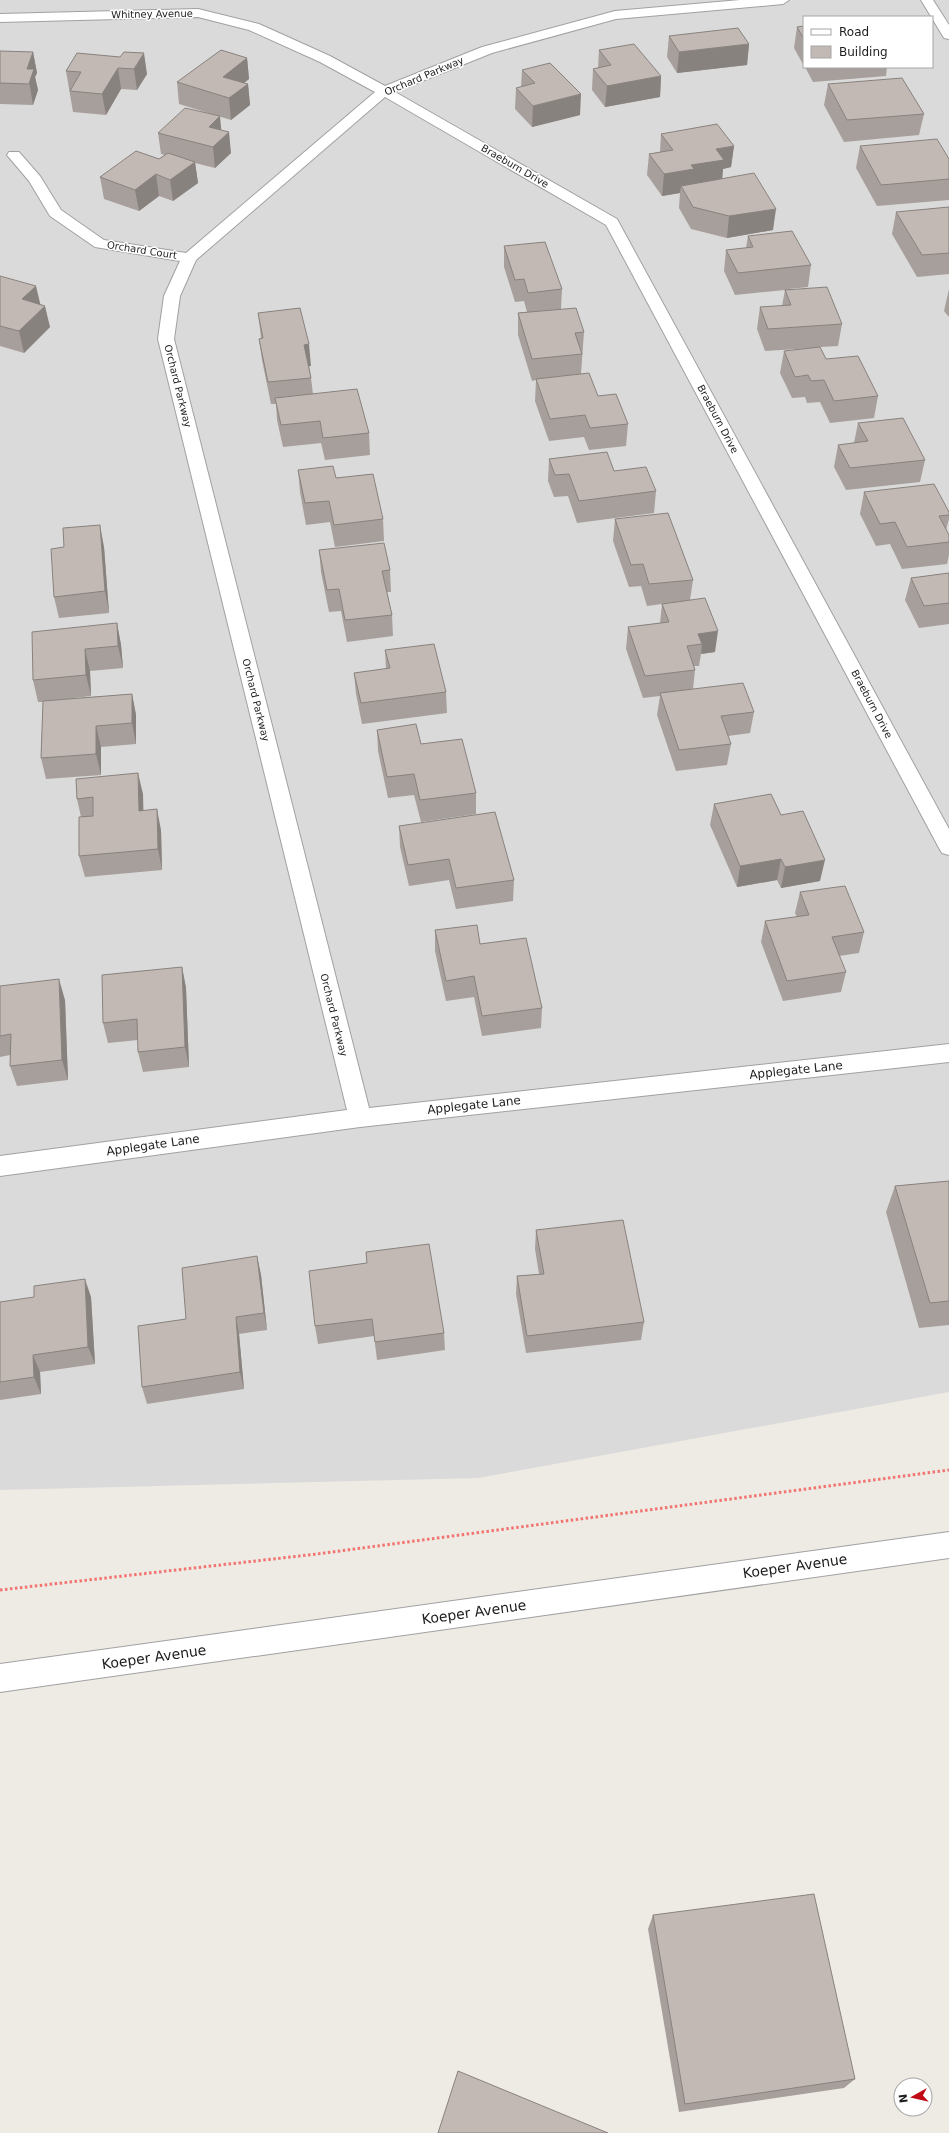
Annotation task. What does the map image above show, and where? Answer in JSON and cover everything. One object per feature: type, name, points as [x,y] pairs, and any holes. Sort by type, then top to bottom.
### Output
[{"type":"street","points":[[198,13],[209,0]]},
{"type":"street","name":"Orchard Parkway","points":[[360,1118],[166,339],[172,296],[189,258],[384,91],[487,50],[615,15],[783,0]]},
{"type":"street","points":[[927,0],[949,35]]},
{"type":"street","name":"Whitney Avenue","points":[[0,18],[198,13],[254,27],[325,59],[384,91]]},
{"type":"street","name":"Braeburn Drive","points":[[384,91],[612,222],[949,848]]},
{"type":"street","name":"Orchard Court","points":[[14,155],[35,179],[54,213],[100,244],[189,258]]},
{"type":"street","name":"Applegate Lane","points":[[0,1166],[360,1118],[949,1053]]},
{"type":"street","name":"Koeper Avenue","points":[[0,1678],[949,1545]]},
{"type":"path","points":[[0,1590],[317,1554],[949,1470]]},
{"type":"shaded area","points":[[0,0],[949,0],[949,1392],[478,1478],[0,1490]]},
{"type":"building","points":[[803,26],[803,37],[797,27]]},
{"type":"building","points":[[738,28],[749,44],[679,52],[669,36]]},
{"type":"building","points":[[634,44],[661,76],[607,86],[593,69],[611,65],[599,50]]},
{"type":"building","points":[[221,50],[247,58],[223,77],[248,84],[229,98],[177,82]]},
{"type":"building","points":[[0,51],[33,52],[27,69],[34,69],[29,84],[0,83]]},
{"type":"building","points":[[124,52],[144,53],[134,69],[118,68],[102,94],[70,91],[81,72],[66,71],[77,53],[120,57]]},
{"type":"building","points":[[550,63],[581,94],[533,106],[516,88],[535,83],[522,70]]},
{"type":"building","points":[[902,78],[924,114],[847,120],[828,84]]},
{"type":"building","points":[[185,108],[220,116],[209,127],[229,132],[213,147],[158,133]]},
{"type":"building","points":[[717,124],[734,146],[716,149],[724,160],[691,165],[694,169],[664,174],[649,154],[673,150],[661,134]]},
{"type":"building","points":[[937,139],[949,159],[949,179],[881,185],[860,146]]},
{"type":"building","points":[[136,151],[159,159],[168,153],[195,162],[170,180],[156,174],[135,190],[100,177]]},
{"type":"building","points":[[754,173],[776,209],[729,216],[693,207],[681,186]]},
{"type":"building","points":[[949,207],[949,253],[922,255],[896,212]]},
{"type":"building","points":[[792,231],[811,265],[738,273],[726,250],[753,247],[748,236]]},
{"type":"building","points":[[545,242],[562,289],[528,293],[524,279],[515,280],[504,246]]},
{"type":"building","points":[[0,276],[36,286],[22,299],[45,306],[19,331],[0,326]]},
{"type":"building","points":[[827,287],[842,324],[768,329],[760,307],[791,305],[785,290]]},
{"type":"building","points":[[300,308],[309,344],[304,345],[311,378],[268,382],[259,339],[263,338],[258,313]]},
{"type":"building","points":[[576,308],[584,332],[575,333],[582,354],[532,359],[518,313]]},
{"type":"building","points":[[820,347],[826,359],[858,356],[878,396],[834,401],[824,380],[811,381],[808,375],[795,377],[784,351]]},
{"type":"building","points":[[589,373],[598,396],[616,394],[628,424],[590,428],[585,415],[550,419],[536,379]]},
{"type":"building","points":[[357,389],[369,433],[323,438],[320,421],[281,425],[275,398]]},
{"type":"building","points":[[903,418],[925,460],[850,468],[838,445],[868,441],[858,423]]},
{"type":"building","points":[[607,452],[614,471],[646,467],[656,491],[579,501],[569,474],[555,475],[549,459]]},
{"type":"building","points":[[333,466],[336,478],[373,474],[383,519],[334,525],[329,501],[305,503],[298,470]]},
{"type":"building","points":[[934,484],[949,512],[949,515],[939,516],[949,535],[949,542],[907,547],[895,522],[880,524],[864,492]]},
{"type":"building","points":[[668,513],[693,580],[649,584],[643,564],[631,565],[615,519]]},
{"type":"building","points":[[100,525],[105,591],[54,597],[51,549],[64,547],[63,528]]},
{"type":"building","points":[[384,543],[390,570],[382,571],[392,615],[345,620],[339,589],[327,590],[319,550]]},
{"type":"building","points":[[949,573],[949,603],[924,606],[911,578]]},
{"type":"building","points":[[705,598],[718,631],[698,634],[702,644],[687,646],[695,670],[645,676],[628,627],[669,622],[662,604]]},
{"type":"building","points":[[117,623],[118,646],[85,649],[86,675],[33,680],[32,632]]},
{"type":"building","points":[[434,644],[446,692],[361,703],[354,673],[390,668],[385,650]]},
{"type":"building","points":[[743,683],[754,712],[721,716],[731,744],[679,750],[660,693]]},
{"type":"building","points":[[132,694],[132,723],[96,726],[96,754],[41,758],[43,701]]},
{"type":"building","points":[[416,724],[421,744],[462,739],[476,793],[420,800],[414,774],[387,777],[377,730]]},
{"type":"building","points":[[138,773],[139,811],[157,809],[158,849],[79,856],[79,817],[93,816],[93,797],[77,799],[76,779]]},
{"type":"building","points":[[771,794],[781,815],[803,811],[825,860],[785,867],[781,859],[740,866],[714,804]]},
{"type":"building","points":[[495,812],[514,880],[456,888],[449,859],[408,865],[399,826]]},
{"type":"building","points":[[845,886],[864,932],[832,937],[846,972],[787,981],[765,921],[809,915],[800,892]]},
{"type":"building","points":[[477,925],[480,944],[526,938],[542,1008],[482,1016],[474,976],[446,981],[435,930]]},
{"type":"building","points":[[182,967],[185,1047],[138,1052],[137,1019],[103,1023],[102,975]]},
{"type":"building","points":[[59,979],[62,1060],[10,1066],[11,1034],[0,1036],[0,986]]},
{"type":"building","points":[[949,1181],[949,1301],[930,1303],[895,1186]]},
{"type":"building","points":[[623,1220],[644,1322],[527,1336],[517,1276],[544,1274],[536,1230]]},
{"type":"building","points":[[429,1244],[444,1333],[375,1342],[372,1319],[315,1326],[309,1271],[367,1263],[366,1252]]},
{"type":"building","points":[[257,1256],[264,1313],[236,1317],[240,1372],[142,1387],[138,1326],[186,1319],[182,1268]]},
{"type":"building","points":[[85,1279],[88,1347],[33,1355],[34,1377],[0,1382],[0,1302],[34,1297],[34,1286]]},
{"type":"building","points":[[814,1894],[855,2079],[685,2104],[653,1915]]},
{"type":"building","points":[[458,2071],[608,2133],[438,2133]]}]
